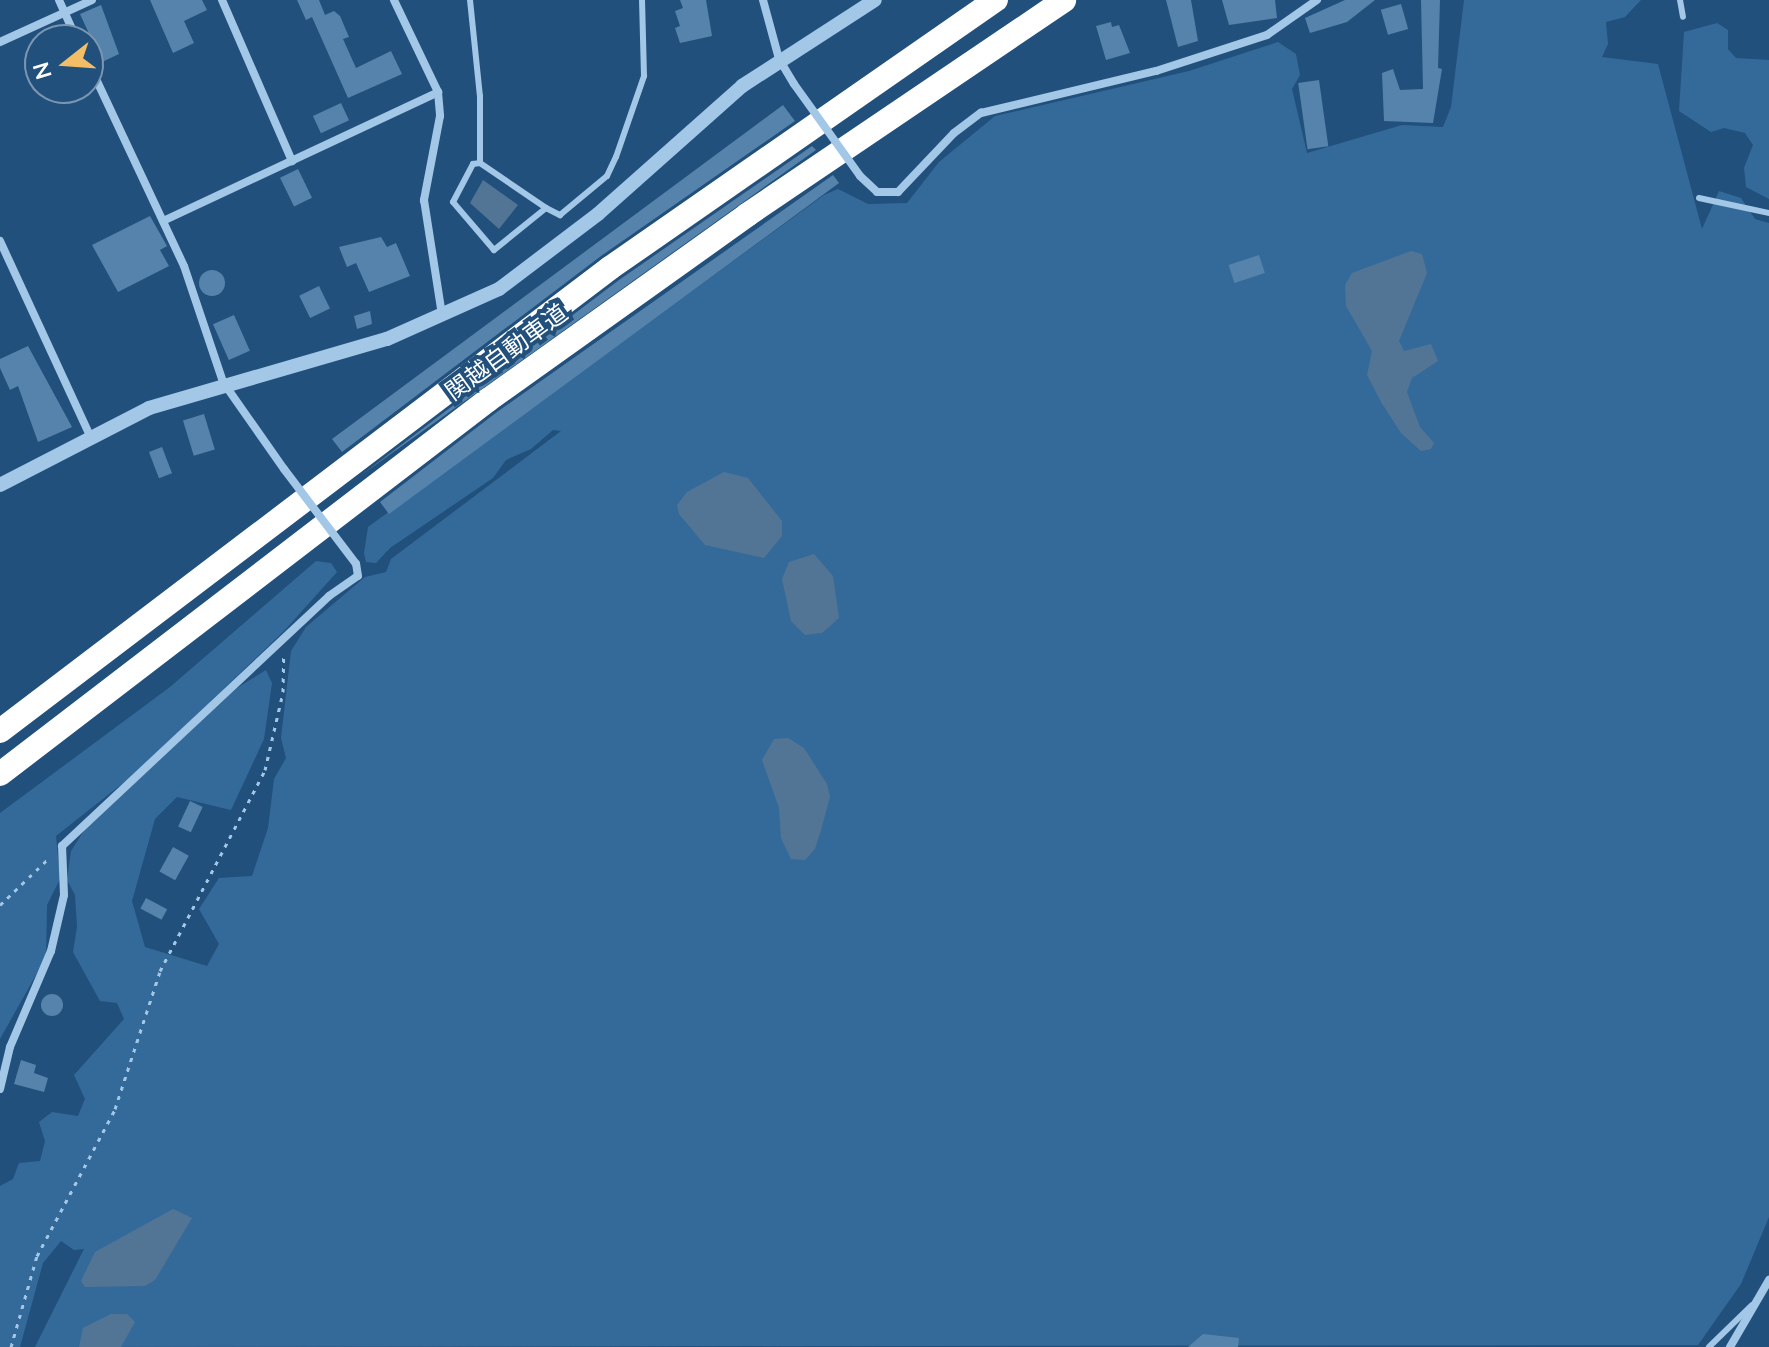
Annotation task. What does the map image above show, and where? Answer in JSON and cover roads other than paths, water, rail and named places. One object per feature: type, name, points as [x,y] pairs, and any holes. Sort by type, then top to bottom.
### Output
[{"type":"highway","name":"関越自動車道","points":[[0,731],[610,268],[996,0]]},
{"type":"highway","name":"関越自動車道","points":[[0,774],[501,391],[883,120],[1064,0]]},
{"type":"street","points":[[59,0],[70,24]]},
{"type":"street","points":[[0,42],[92,0]]},
{"type":"street","points":[[222,0],[292,161]]},
{"type":"street","points":[[394,0],[438,92],[440,116],[424,200],[442,317]]},
{"type":"street","points":[[763,0],[779,59],[860,176],[877,192],[898,192],[954,133],[981,113],[1156,71],[1267,35],[1317,0]]},
{"type":"street","points":[[0,485],[149,408],[223,382],[387,339],[499,289],[536,263],[779,59],[875,0]]},
{"type":"street","points":[[163,221],[438,92]]},
{"type":"street","points":[[0,1089],[10,1047],[51,951],[64,895],[62,846],[284,638],[358,576],[356,564],[223,382],[203,315],[104,96]]},
{"type":"street","points":[[0,241],[90,436]]},
{"type":"street","points":[[1730,1347],[1769,1280]]},
{"type":"lane","points":[[470,0],[480,96],[480,163]]},
{"type":"lane","points":[[546,208],[494,250],[453,202],[473,164],[480,163],[560,215],[607,176],[644,76],[642,0]]},
{"type":"lane","points":[[1680,0],[1683,17]]},
{"type":"lane","points":[[1699,198],[1769,213]]},
{"type":"lane","points":[[1709,1347],[1759,1299]]}]
